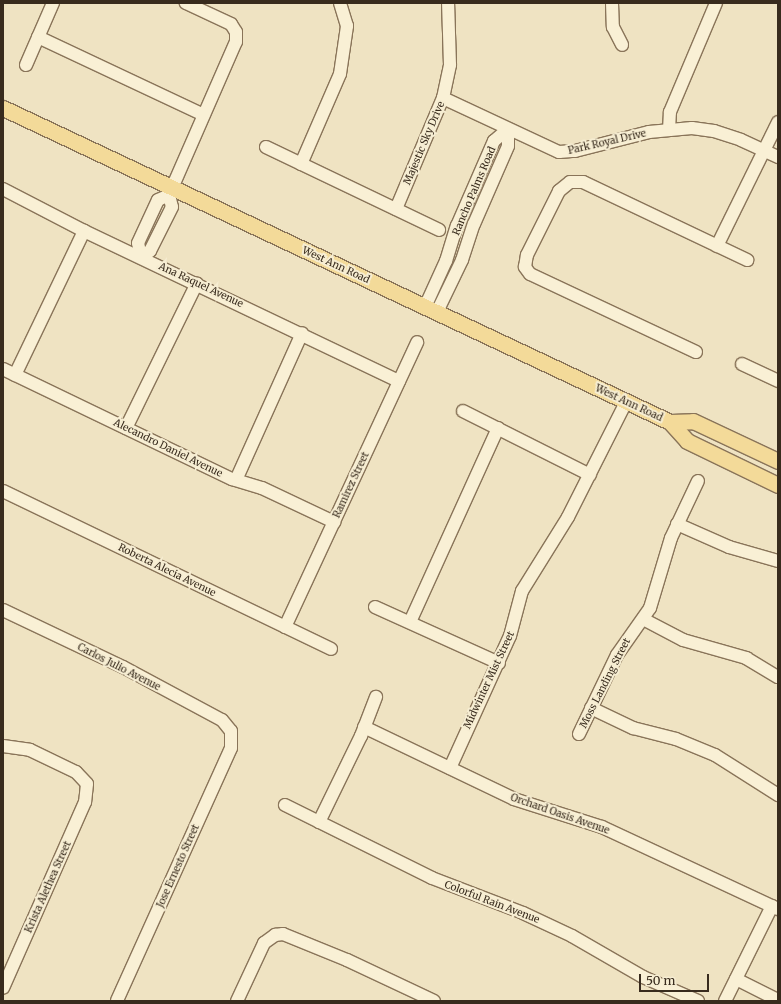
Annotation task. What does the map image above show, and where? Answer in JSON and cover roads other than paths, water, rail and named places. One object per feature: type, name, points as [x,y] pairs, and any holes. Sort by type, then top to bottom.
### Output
[{"type":"main road","name":"West Ann Road","points":[[3,108],[171,191],[431,309],[670,422],[687,441],[778,485]]},
{"type":"main road","name":"West Ann Road","points":[[670,422],[693,421],[778,461]]},
{"type":"street","points":[[26,65],[54,3]]},
{"type":"street","points":[[141,257],[150,251],[172,207],[171,191],[236,42],[236,32],[231,24],[186,3]]},
{"type":"street","points":[[301,164],[340,74],[347,26],[340,3]]},
{"type":"street","name":"Majestic Sky Drive","points":[[396,209],[443,98],[450,65],[448,3]]},
{"type":"street","points":[[612,3],[613,27],[622,45]]},
{"type":"street","points":[[669,130],[670,112],[716,3]]},
{"type":"street","points":[[38,37],[204,115]]},
{"type":"street","name":"Park Royal Drive","points":[[443,98],[559,152],[575,151],[622,138],[669,130],[714,131],[764,150],[778,157]]},
{"type":"street","points":[[717,246],[778,122]]},
{"type":"street","name":"Rancho Palms Road","points":[[431,309],[457,226],[494,141],[508,129]]},
{"type":"street","points":[[266,147],[439,230]]},
{"type":"street","points":[[696,352],[535,278],[525,268],[531,246],[559,191],[570,182],[583,182],[747,260]]},
{"type":"street","name":"Ana Raquel Avenue","points":[[3,189],[84,231],[197,283],[399,381]]},
{"type":"street","points":[[15,375],[84,231]]},
{"type":"street","points":[[126,428],[197,283]]},
{"type":"street","points":[[236,480],[302,333]]},
{"type":"street","name":"Ramirez Street","points":[[285,627],[417,342]]},
{"type":"street","points":[[742,364],[777,377]]},
{"type":"street","name":"Alecandro Daniel Avenue","points":[[3,369],[236,480],[262,488],[334,522]]},
{"type":"street","name":"Midwinter Mist Street","points":[[450,768],[499,663],[514,626],[522,591],[568,517],[626,402]]},
{"type":"street","points":[[463,411],[590,475]]},
{"type":"street","points":[[410,622],[498,428]]},
{"type":"street","name":"Moss Landing Street","points":[[579,734],[620,650],[643,619],[654,599],[666,552],[677,524],[698,481]]},
{"type":"street","name":"Roberta Alecia Avenue","points":[[3,491],[331,649]]},
{"type":"street","points":[[677,524],[724,546],[778,561]]},
{"type":"street","points":[[374,607],[499,663]]},
{"type":"street","name":"Carlos Julio Avenue","points":[[3,610],[123,667],[222,720],[230,731]]},
{"type":"street","points":[[643,619],[683,640],[746,658],[778,677]]},
{"type":"street","points":[[319,822],[364,727],[376,697]]},
{"type":"street","points":[[591,708],[633,728],[676,739],[715,755],[778,795]]},
{"type":"street","name":"Orchard Oasis Avenue","points":[[364,727],[514,799],[602,827],[775,907]]},
{"type":"street","name":"Jose Ernesto Street","points":[[117,1001],[231,748],[230,731]]},
{"type":"street","name":"Krista Alethea Street","points":[[3,746],[30,750],[76,772],[87,784],[85,802],[3,988]]},
{"type":"street","name":"Colorful Rain Avenue","points":[[285,805],[432,878],[523,912],[578,939],[643,977],[698,1001]]},
{"type":"street","points":[[725,1001],[775,907]]},
{"type":"street","points":[[237,1001],[264,943],[274,935],[292,936],[434,1001]]},
{"type":"street","points":[[736,979],[778,1000]]}]
